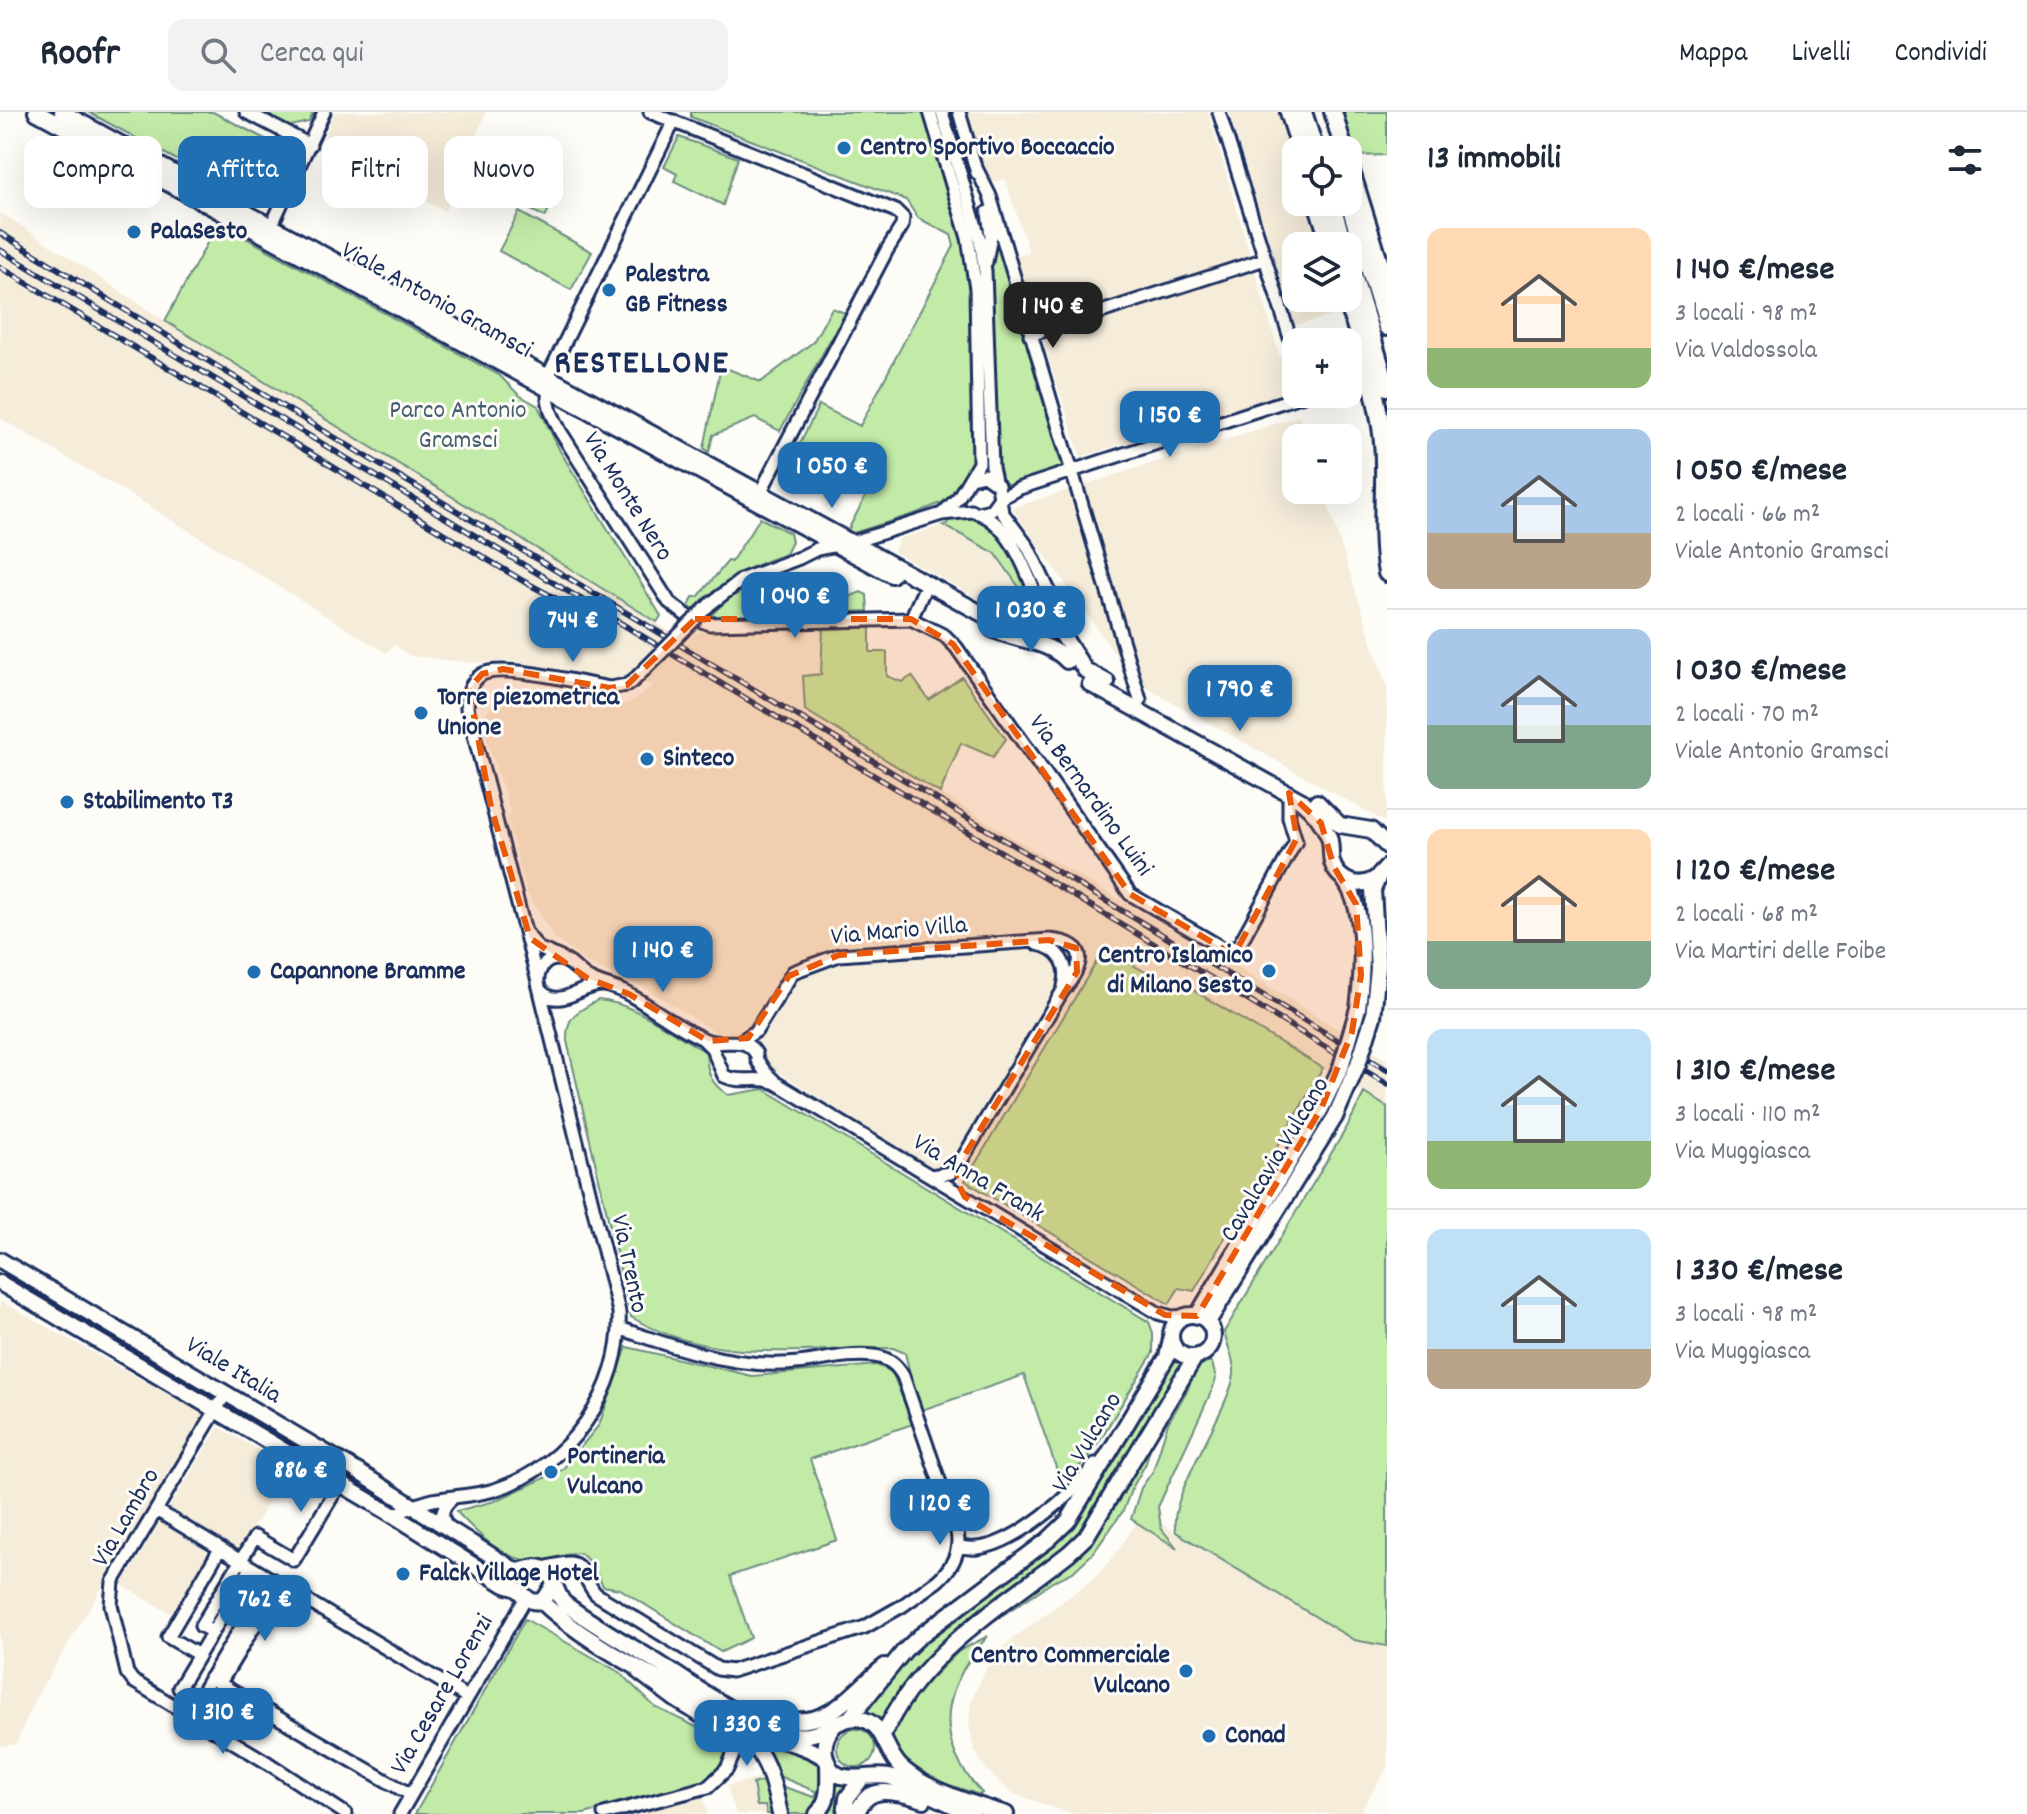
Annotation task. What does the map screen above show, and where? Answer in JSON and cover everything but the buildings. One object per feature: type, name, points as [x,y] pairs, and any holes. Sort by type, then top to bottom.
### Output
[{"type":"highway","points":[[1289,112],[1297,136]]},
{"type":"highway","points":[[1303,112],[1311,136]]},
{"type":"highway","points":[[1321,112],[1329,136]]},
{"type":"highway","points":[[1333,112],[1340,136]]},
{"type":"highway","points":[[1362,207],[1387,287]]},
{"type":"highway","points":[[1353,216],[1387,327]]},
{"type":"highway","points":[[1362,305],[1387,387]]},
{"type":"highway","points":[[1351,312],[1375,393],[1383,442],[1387,573]]},
{"type":"main road","name":"Viale Antonio Gramsci","points":[[62,112],[836,546],[1003,635],[1058,652],[1084,681],[1289,793],[1317,817],[1328,837],[1333,866],[1341,877]]},
{"type":"main road","name":"Viale Antonio Gramsci","points":[[39,113],[270,230]]},
{"type":"main road","name":"Viale Antonio Gramsci","points":[[548,384],[853,542],[1005,626],[1020,628],[1050,622],[1067,661]]},
{"type":"main road","points":[[1003,635],[1023,636],[1050,622],[1055,605]]},
{"type":"main road","points":[[1050,622],[1085,670],[1283,778],[1311,796],[1340,825],[1373,831],[1386,847]]},
{"type":"main road","points":[[1332,853],[1340,836],[1358,828]]},
{"type":"main road","points":[[1341,877],[1360,884],[1370,882],[1384,868]]},
{"type":"main road","name":"Cavalcavia Vulcano","points":[[1197,1318],[1335,1117],[1358,1064],[1373,1017],[1378,968],[1373,890],[1384,868]]},
{"type":"main road","name":"Cavalcavia Vulcano","points":[[1197,1318],[1321,1109],[1341,1067],[1358,1008],[1361,966],[1357,915],[1352,893],[1341,877]]},
{"type":"main road","name":"Viale Italia","points":[[0,1260],[516,1571],[524,1571]]},
{"type":"main road","name":"Viale Italia","points":[[0,1283],[393,1515],[505,1585],[541,1601]]},
{"type":"main road","points":[[1197,1318],[1213,1332],[1211,1344],[1203,1354],[1195,1357],[1179,1353],[1171,1337],[1174,1325],[1197,1318]]},
{"type":"main road","name":"Via Vulcano","points":[[850,1718],[904,1651],[933,1625],[1060,1530],[1077,1510],[1167,1357],[1171,1337]]},
{"type":"main road","name":"Via Vulcano","points":[[884,1741],[901,1702],[937,1657],[1086,1537],[1195,1357]]},
{"type":"main road","points":[[522,1594],[519,1579],[524,1571],[532,1567],[552,1574]]},
{"type":"main road","points":[[552,1574],[559,1598],[570,1608],[734,1710],[800,1736],[820,1734],[850,1718],[869,1721],[910,1774],[958,1797],[1006,1814]]},
{"type":"main road","points":[[552,1574],[549,1595],[541,1601],[556,1615],[622,1659],[722,1717],[756,1733],[802,1746],[827,1761],[844,1777],[887,1776],[971,1814]]},
{"type":"main road","points":[[754,1720],[820,1718],[842,1705],[870,1677],[904,1651]]},
{"type":"main road","points":[[722,1717],[750,1738],[759,1750],[772,1778],[780,1814]]},
{"type":"main road","points":[[817,1814],[828,1790],[826,1738],[834,1726]]},
{"type":"main road","points":[[845,1814],[847,1798],[881,1764],[884,1741]]},
{"type":"main road","points":[[857,1814],[860,1804],[867,1797],[885,1791],[971,1814]]},
{"type":"street","points":[[246,112],[310,145]]},
{"type":"street","points":[[270,230],[324,112]]},
{"type":"street","points":[[650,112],[900,214],[903,218],[902,226],[760,493]]},
{"type":"street","points":[[930,112],[968,238],[976,289],[980,456],[978,469],[958,498],[942,514]]},
{"type":"street","points":[[942,112],[980,240],[985,271],[992,467],[999,499],[1002,512],[1028,547],[1055,605]]},
{"type":"street","points":[[959,112],[990,222],[991,236],[985,271]]},
{"type":"street","points":[[1219,112],[1287,328]]},
{"type":"street","points":[[548,384],[674,121]]},
{"type":"street","points":[[975,166],[990,196],[1140,700]]},
{"type":"street","points":[[1030,335],[1265,259]]},
{"type":"street","name":"Via Monte Nero","points":[[548,384],[551,412],[569,447],[669,602],[687,616],[717,624],[911,619]]},
{"type":"street","points":[[836,546],[942,514],[991,510],[999,499],[1020,488],[1282,404]]},
{"type":"street","points":[[970,479],[984,475],[996,483],[1020,488]]},
{"type":"street","points":[[963,489],[963,501],[975,512],[994,521],[1017,553],[1050,622]]},
{"type":"street","name":"Via Trento","points":[[393,1515],[430,1500],[491,1491],[515,1481],[567,1445],[587,1420],[607,1386],[615,1362],[619,1328],[617,1299],[467,708],[469,689],[482,674],[503,669],[610,688],[627,685],[710,604],[743,579],[817,549],[836,546]]},
{"type":"street","points":[[911,619],[923,592]]},
{"type":"street","name":"Via Bernardino Luini","points":[[911,619],[945,636],[953,644],[1130,894],[1226,950],[1239,945],[1296,839],[1289,818],[1289,793]]},
{"type":"street","name":"Via Trento","points":[[523,925],[538,948],[568,961],[587,978],[629,994],[703,1038]]},
{"type":"street","name":"Via Mario Villa","points":[[741,1041],[756,1031],[789,976],[798,969],[839,955],[1057,941],[1076,948],[1080,965],[958,1166]]},
{"type":"street","points":[[1032,943],[1047,946],[1060,957],[1066,974],[1062,992]]},
{"type":"street","points":[[561,959],[548,961],[538,976],[539,986],[551,998],[567,997],[588,987],[607,985]]},
{"type":"street","points":[[551,1036],[552,1016],[578,984],[577,970]]},
{"type":"street","points":[[703,1038],[712,1048],[724,1076],[736,1081],[753,1072],[756,1031]]},
{"type":"street","points":[[703,1038],[748,1043],[756,1057]]},
{"type":"street","points":[[717,1060],[719,1052],[728,1042]]},
{"type":"street","name":"Via Anna Frank","points":[[756,1057],[776,1083]]},
{"type":"street","name":"Via Anna Frank","points":[[743,1080],[764,1079],[776,1083],[1158,1313],[1197,1318]]},
{"type":"street","points":[[931,1176],[950,1173],[958,1166]]},
{"type":"street","points":[[958,1166],[957,1182],[965,1197]]},
{"type":"street","name":"Via Anna Frank","points":[[1158,1313],[1171,1337]]},
{"type":"street","points":[[552,1574],[570,1562],[578,1566],[589,1588],[596,1594],[718,1669],[732,1671],[875,1623],[945,1574],[958,1547],[957,1532],[903,1376],[891,1361],[865,1356],[798,1363],[751,1363],[686,1349],[619,1328]]},
{"type":"street","name":"Via Lambro","points":[[225,1395],[116,1575],[111,1589],[111,1605],[127,1673],[133,1681],[346,1814]]},
{"type":"street","points":[[958,1547],[985,1547],[1045,1516],[1085,1479],[1113,1437],[1128,1424]]},
{"type":"street","points":[[201,1626],[255,1537],[294,1560],[339,1485]]},
{"type":"street","points":[[449,1529],[442,1520],[442,1513],[447,1502],[455,1496]]},
{"type":"street","points":[[156,1510],[467,1697]]},
{"type":"street","points":[[199,1655],[168,1637],[220,1549]]},
{"type":"street","points":[[251,1568],[179,1688],[198,1699],[215,1681],[274,1582]]},
{"type":"street","name":"Via Cesare Lorenzi","points":[[400,1814],[522,1594]]},
{"type":"street","points":[[181,1614],[213,1632]]},
{"type":"street","points":[[604,1814],[708,1787],[727,1769],[737,1746],[730,1735],[653,1686],[622,1659]]},
{"type":"street","points":[[215,1681],[411,1795]]},
{"type":"highlighted area","points":[[695,619],[911,619],[953,644],[1130,894],[1234,955],[1297,838],[1289,793],[1321,823],[1334,867],[1356,904],[1361,975],[1352,1032],[1321,1109],[1197,1316],[1165,1315],[965,1197],[957,1182],[958,1166],[1077,972],[1076,948],[1049,940],[839,955],[789,976],[748,1038],[708,1041],[629,994],[587,978],[530,938],[491,807],[469,689],[482,674],[503,669],[610,688],[627,685]]},
{"type":"shaded area","points":[[335,112],[486,112],[476,136],[444,136],[445,211],[428,202],[428,136],[325,136]]},
{"type":"shaded area","points":[[967,112],[1208,112],[1282,364],[1282,394],[1081,457],[1015,256],[1029,252],[1005,179],[988,184]]},
{"type":"shaded area","points":[[1229,112],[1281,112],[1288,136],[1282,136],[1282,216],[1313,216],[1319,232],[1282,232],[1282,283]]},
{"type":"shaded area","points":[[0,212],[165,321],[686,641],[697,632],[823,628],[821,675],[805,710],[1039,853],[1240,968],[1387,1060],[1387,1107],[1172,978],[1167,985],[1104,949],[965,1181],[935,1171],[645,988],[591,965],[555,939],[527,894],[507,819],[510,811],[483,729],[485,715],[506,689],[603,705],[627,704],[654,685],[642,684],[627,676],[611,680],[506,661],[474,663],[410,656],[394,645],[386,653],[146,504],[0,418]]},
{"type":"shaded area","points":[[1291,312],[1343,313],[1295,325]]},
{"type":"shaded area","points":[[1299,416],[1302,424],[1282,424],[1282,504],[1328,504],[1387,688],[1387,823],[1133,680],[1012,508]]},
{"type":"shaded area","points":[[942,525],[994,554],[1022,594],[1010,616],[894,552],[899,539]]},
{"type":"shaded area","points":[[0,1301],[205,1415],[35,1699],[16,1744],[0,1746]]},
{"type":"shaded area","points":[[219,1427],[289,1468],[242,1546],[234,1548],[169,1508]]},
{"type":"shaded area","name":"Centro Commerciale Vulcano","points":[[1143,1513],[1354,1640],[1387,1646],[1387,1768],[1359,1814],[1073,1814],[1016,1795],[986,1769],[974,1750],[969,1724],[971,1701],[990,1661],[1007,1643],[1096,1577]]},
{"type":"shaded area","points":[[160,1522],[205,1550],[207,1556],[171,1614],[122,1585]]},
{"type":"shaded area","points":[[766,1776],[772,1814],[736,1814],[727,1786]]},
{"type":"shaded area","points":[[702,1793],[708,1814],[619,1814]]},
{"type":"green space","points":[[88,112],[213,112],[259,136],[178,136],[178,161],[162,152],[162,136],[132,136]]},
{"type":"green space","points":[[253,112],[313,114],[309,122],[287,127]]},
{"type":"green space","points":[[691,112],[925,112],[963,238],[971,286],[975,463],[951,499],[853,533],[848,530],[872,484],[799,445],[819,405],[860,426],[954,246],[951,235],[918,218],[906,200],[691,117]]},
{"type":"green space","points":[[1338,112],[1387,112],[1387,155],[1362,156],[1362,136],[1346,136]]},
{"type":"green space","points":[[679,137],[738,158],[723,205],[674,181],[677,174],[664,167]]},
{"type":"green space","points":[[527,208],[550,208],[545,217]]},
{"type":"green space","points":[[519,212],[592,252],[571,290],[499,251]]},
{"type":"green space","name":"Parco Antonio Gramsci","points":[[218,223],[499,375],[519,395],[538,406],[560,451],[661,616],[657,622],[165,321]]},
{"type":"green space","points":[[997,240],[1062,467],[1009,485],[999,479],[991,264]]},
{"type":"green space","points":[[832,308],[845,313],[780,431],[755,418],[713,435],[709,452],[704,448],[721,366],[761,382],[813,342]]},
{"type":"green space","points":[[964,514],[989,524],[1010,551],[1035,610],[1034,616],[1026,623],[1012,615],[1023,593],[995,553],[943,525],[949,519]]},
{"type":"green space","points":[[760,518],[790,533],[792,542],[786,554],[747,569],[714,591],[693,610],[689,607],[693,597],[698,597],[728,561],[731,562]]},
{"type":"green space","points":[[770,576],[810,587],[837,602],[861,592],[867,595],[868,611],[708,618],[728,599]]},
{"type":"green space","points":[[823,628],[870,628],[870,652],[887,652],[887,676],[902,682],[912,676],[929,700],[962,677],[1006,739],[993,757],[961,743],[940,793],[805,710],[803,676],[821,674]]},
{"type":"green space","points":[[1104,949],[1167,984],[1171,977],[1323,1068],[1194,1291],[1179,1288],[1169,1304],[965,1181]]},
{"type":"green space","points":[[598,1000],[625,1007],[654,1020],[706,1052],[711,1077],[728,1095],[764,1089],[1149,1322],[1153,1333],[1153,1353],[1095,1448],[1079,1467],[1061,1482],[1024,1375],[919,1411],[905,1353],[893,1348],[759,1351],[726,1348],[694,1343],[631,1317],[567,1041],[568,1025],[574,1015]]},
{"type":"green space","points":[[1364,1093],[1387,1107],[1387,1646],[1354,1640],[1176,1532],[1175,1518],[1179,1500],[1234,1375],[1233,1360],[1224,1332],[1347,1127]]},
{"type":"green space","points":[[627,1347],[752,1376],[877,1365],[892,1372],[913,1424],[810,1459],[837,1540],[730,1576],[751,1638],[721,1652],[620,1589],[603,1586],[592,1564],[580,1553],[536,1561],[513,1557],[492,1545],[456,1511],[495,1501],[562,1470],[599,1425]]},
{"type":"green space","points":[[1175,1353],[1187,1360],[1079,1537],[1008,1594],[883,1724],[876,1717],[862,1712],[894,1672],[928,1638],[1049,1546]]},
{"type":"green space","points":[[1205,1359],[1212,1363],[1216,1378],[1213,1388],[1158,1507],[1161,1528],[1177,1548],[1131,1519],[1141,1488],[1153,1471],[1168,1423],[1188,1389],[1192,1373]]},
{"type":"green space","points":[[1153,1437],[1146,1463],[1123,1511],[1094,1552],[1073,1572],[983,1628],[1076,1556]]},
{"type":"green space","points":[[525,1619],[619,1672],[655,1707],[721,1739],[725,1755],[718,1769],[703,1783],[584,1814],[415,1814]]},
{"type":"green space","points":[[988,1636],[960,1675],[952,1694],[949,1714],[949,1733],[955,1753],[982,1793],[980,1795],[928,1778],[907,1767],[891,1741],[891,1733],[909,1700],[959,1651]]},
{"type":"green space","points":[[856,1729],[869,1735],[875,1748],[869,1761],[856,1767],[843,1761],[837,1748],[843,1735]]},
{"type":"green space","points":[[754,1737],[796,1750],[816,1761],[825,1777],[817,1809],[810,1814],[781,1814],[781,1786],[814,1797],[817,1792],[774,1774]]},
{"type":"green space","points":[[832,1777],[837,1782],[852,1786],[842,1814],[821,1814]]},
{"type":"green space","points":[[766,1780],[772,1814],[767,1814],[765,1806],[757,1806],[753,1784]]},
{"type":"railway","points":[[0,233],[1387,1070]]},
{"type":"railway","points":[[0,250],[1387,1084]]},
{"type":"railway","points":[[0,267],[523,581],[583,613]]},
{"type":"place","name":"Centro Sportivo Boccaccio","points":[[844,148]]},
{"type":"place","name":"PalaSesto","points":[[134,232]]},
{"type":"place","name":"Palestra GB Fitness","points":[[609,290]]},
{"type":"place","name":"Torre piezometrica Unione","points":[[421,713]]},
{"type":"place","name":"Sinteco","points":[[647,759]]},
{"type":"place","name":"Stabilimento T3","points":[[67,802]]},
{"type":"place","name":"Centro Islamico di Milano Sesto","points":[[1269,971]]},
{"type":"place","name":"Capannone Bramme","points":[[254,972]]},
{"type":"place","name":"Portineria Vulcano","points":[[551,1472]]},
{"type":"place","name":"Falck Village Hotel","points":[[403,1574]]},
{"type":"place","name":"Centro Commerciale Vulcano","points":[[1186,1671]]},
{"type":"place","name":"Conad","points":[[1209,1736]]},
{"type":"district","name":"RESTELLONE","points":[[642,365]]}]
